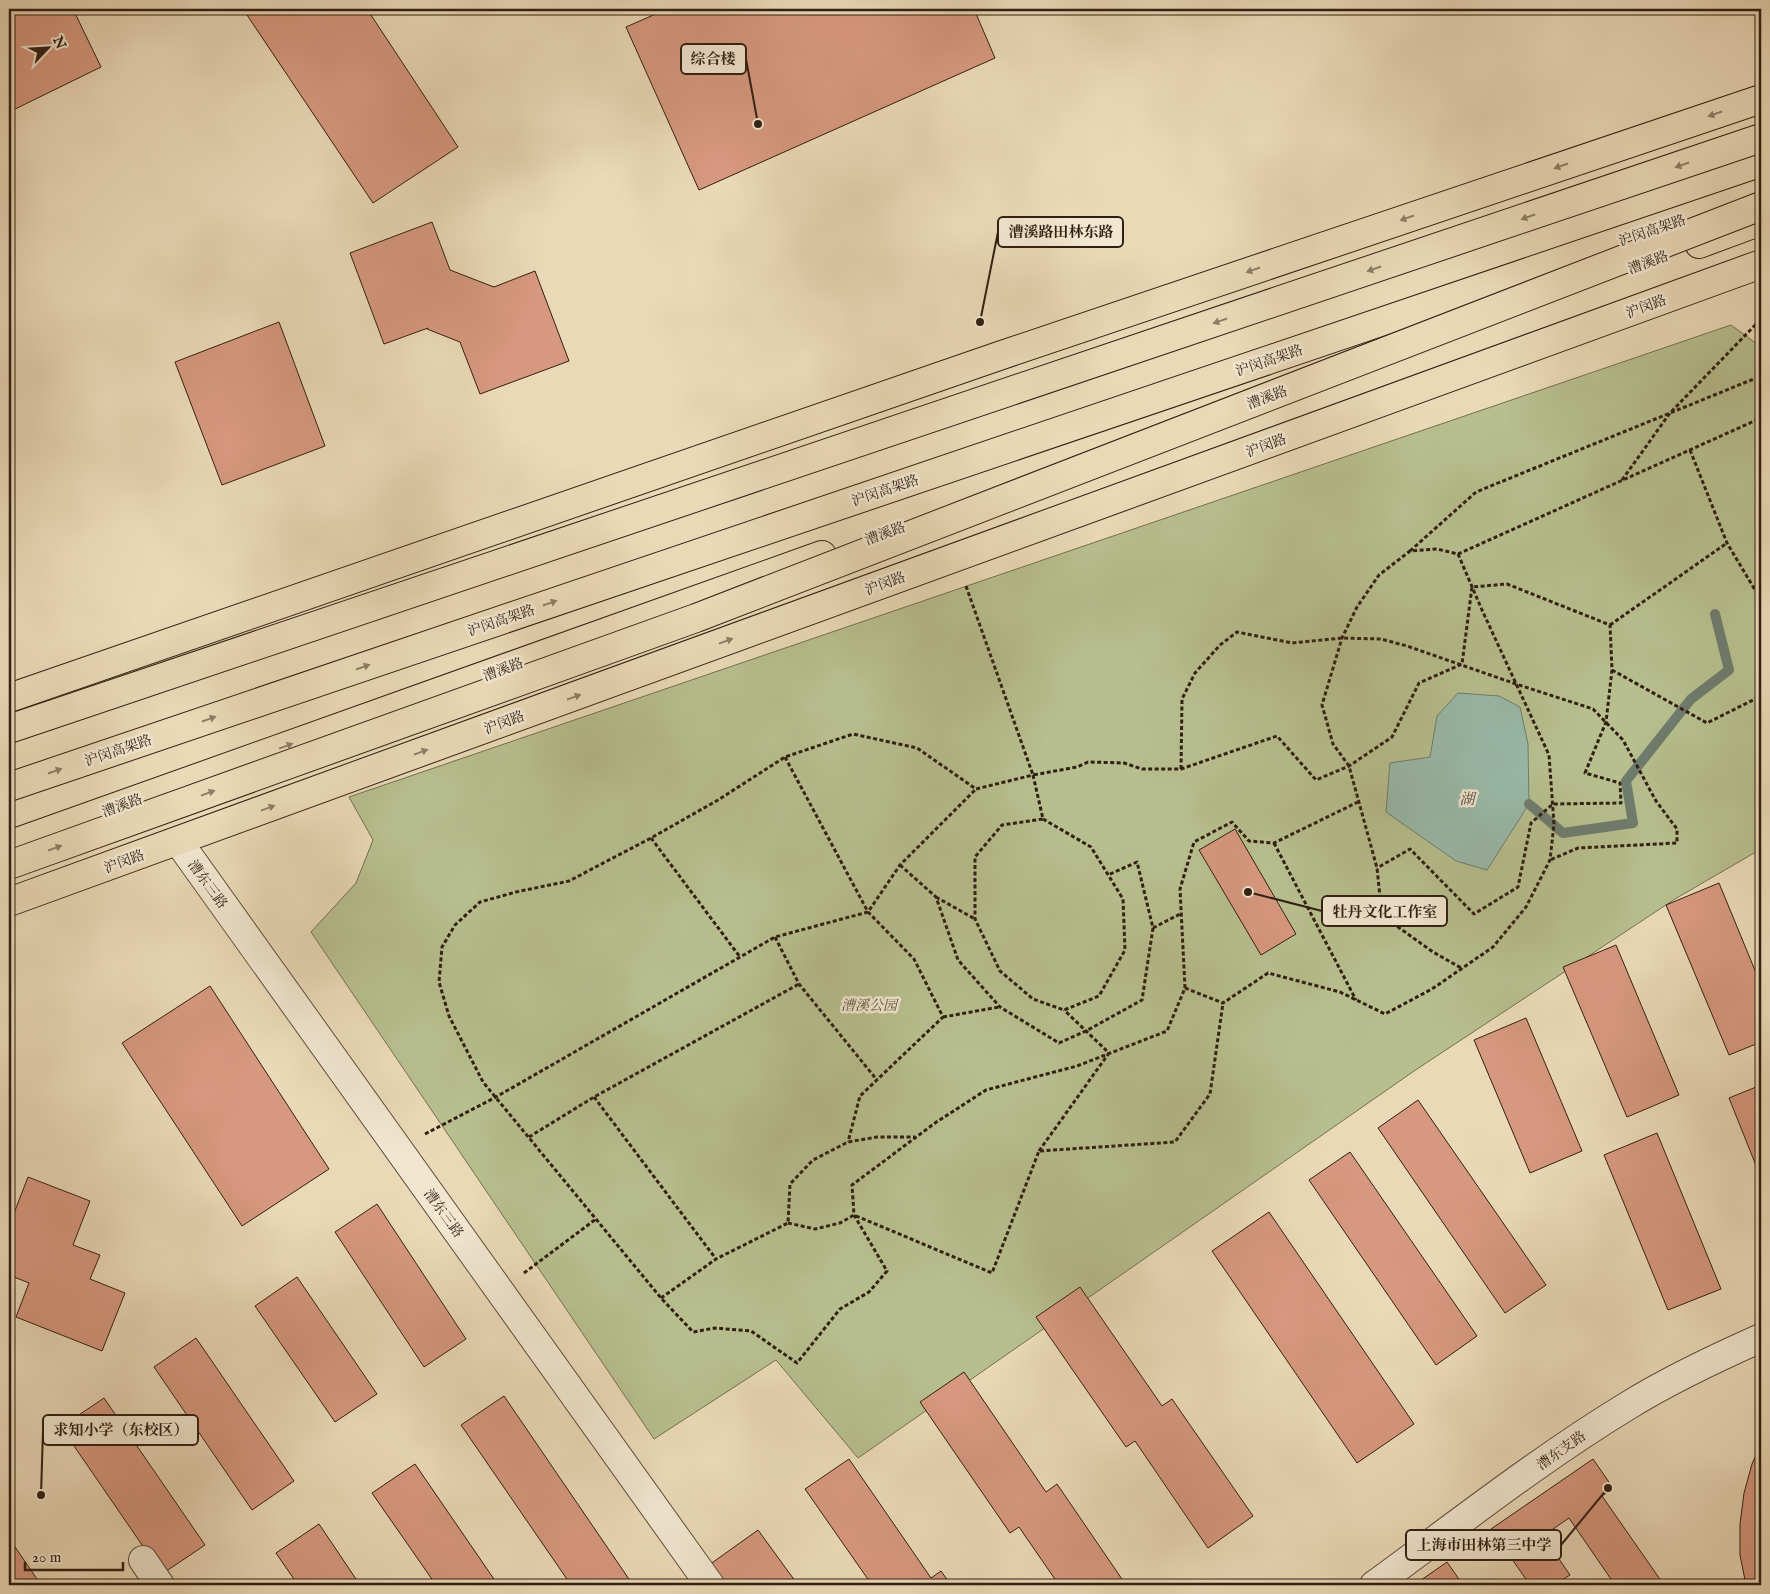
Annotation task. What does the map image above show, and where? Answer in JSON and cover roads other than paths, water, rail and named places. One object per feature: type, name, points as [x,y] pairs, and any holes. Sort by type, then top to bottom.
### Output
[{"type":"main road","points":[[9,698],[999,356],[1761,98]]},
{"type":"main road","points":[[9,729],[1761,138]]},
{"type":"main road","name":"沪闵高架路","points":[[9,787],[1761,193]]},
{"type":"main road","points":[[9,865],[696,618],[1761,206]]},
{"type":"main road","name":"漕溪路","points":[[9,845],[1761,222]]},
{"type":"main road","name":"沪闵路","points":[[9,902],[1761,264]]},
{"type":"street","name":"漕东三路","points":[[178,841],[710,1585]]},
{"type":"street","name":"漕东支路","points":[[1374,1585],[1578,1437],[1630,1404],[1674,1380],[1761,1338]]},
{"type":"street","points":[[143,1560],[160,1585]]},
{"type":"water","name":"湖","points":[[1458,693],[1499,696],[1520,707],[1528,744],[1529,804],[1487,870],[1456,861],[1386,812],[1390,763],[1430,757],[1437,716]]},
{"type":"waterway","points":[[1529,804],[1563,833],[1633,823],[1626,781],[1691,699],[1729,670],[1715,614]]},
{"type":"place","name":"综合楼","points":[[758,124]]},
{"type":"place","name":"漕溪路田林东路","points":[[980,322]]},
{"type":"place","name":"牡丹文化工作室","points":[[1248,892]]},
{"type":"place","name":"上海市田林第三中学","points":[[1608,1488]]},
{"type":"place","name":"求知小学（东校区）","points":[[41,1495]]},
{"type":"park label","name":"漕溪公园","points":[[869,1005]]}]
